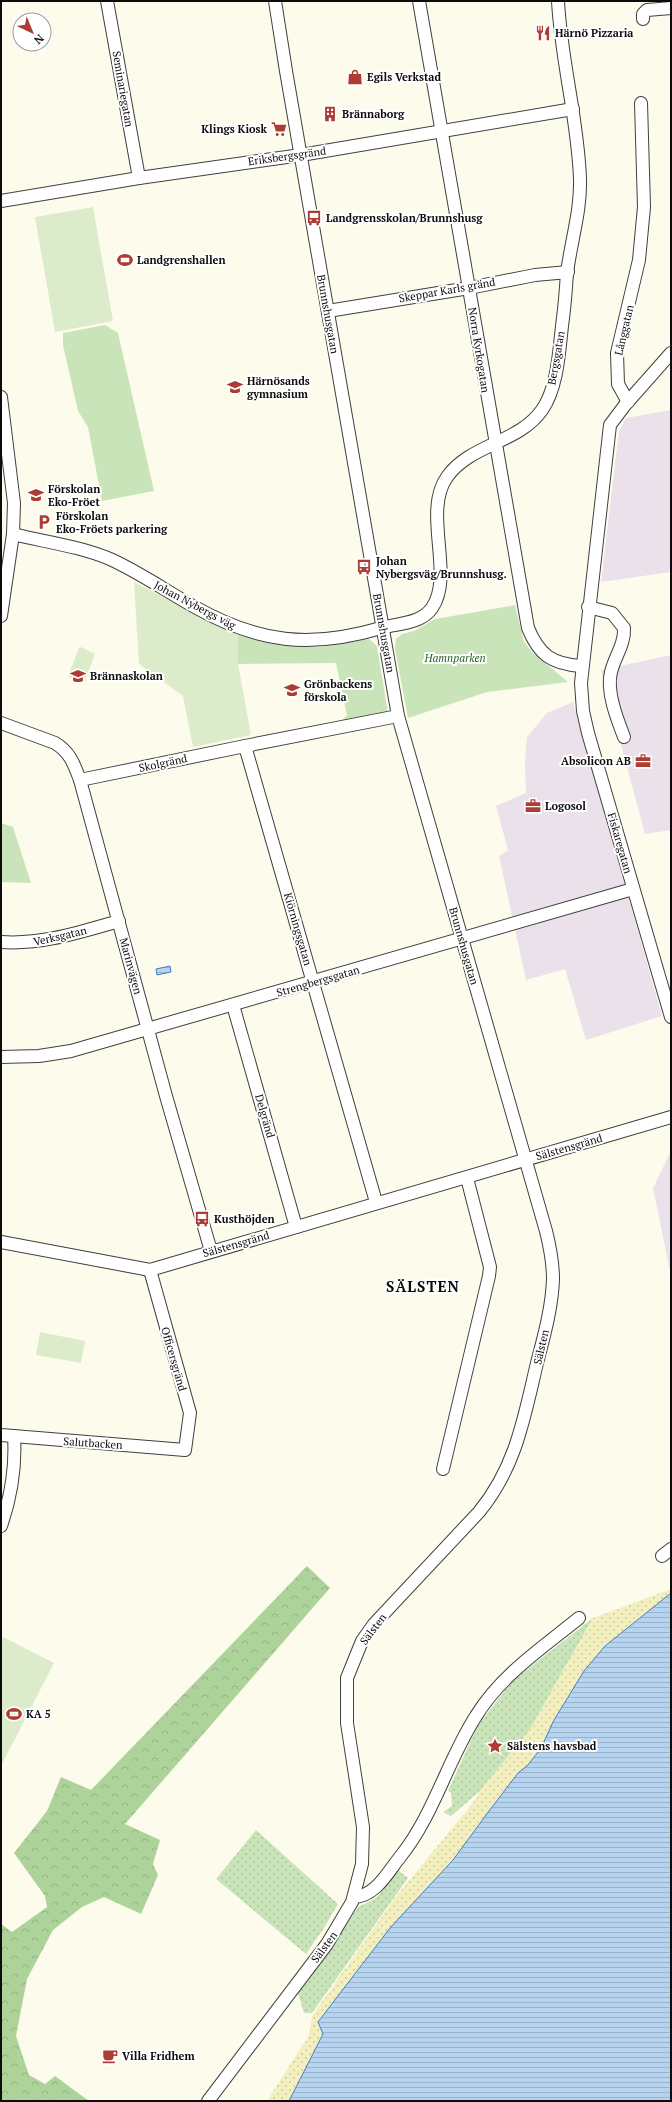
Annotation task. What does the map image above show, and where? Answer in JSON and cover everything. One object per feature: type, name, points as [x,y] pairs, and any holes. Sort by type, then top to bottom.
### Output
[{"type":"street","name":"Seminariegatan","points":[[107,1],[139,178]]},
{"type":"street","name":"Brunnshusgatan","points":[[275,1],[398,716],[525,1159]]},
{"type":"street","name":"Norra Kyrkogatan","points":[[419,1],[440,132],[469,288],[528,628],[534,644],[547,657],[564,665],[581,666]]},
{"type":"street","name":"Bergsgatan","points":[[383,627],[407,623],[425,615],[433,608],[438,596],[440,578],[437,514],[440,493],[446,478],[458,465],[531,423],[548,400],[554,379],[568,272],[580,200],[580,178],[572,109],[559,21],[558,1]]},
{"type":"street","points":[[643,19],[643,14],[647,10],[671,8]]},
{"type":"street","name":"Långgatan","points":[[628,402],[618,384],[616,353],[639,260],[644,207],[641,103]]},
{"type":"street","name":"Eriksbergsgränd","points":[[1,201],[139,178],[301,155],[572,109]]},
{"type":"street","name":"Skeppar Karls gränd","points":[[328,311],[469,288],[535,275],[568,272]]},
{"type":"street","points":[[581,666],[610,425],[671,353]]},
{"type":"street","points":[[1,397],[6,457],[14,503],[13,534],[4,580],[1,616]]},
{"type":"street","name":"Johan Nybergs väg","points":[[13,534],[88,551],[110,560],[233,627],[260,634],[288,640],[314,641],[370,632],[383,627]]},
{"type":"street","points":[[588,607],[612,613],[624,628],[622,644],[609,679],[610,688],[624,737]]},
{"type":"street","name":"Fiskaregatan","points":[[581,666],[583,711],[671,1018]]},
{"type":"street","name":"Skolgränd","points":[[80,780],[398,716]]},
{"type":"street","name":"Marinvägen","points":[[1,723],[63,748],[73,760],[80,780],[166,1096],[211,1251]]},
{"type":"street","name":"Kiörningsgatan","points":[[246,747],[376,1202]]},
{"type":"street","name":"Strengbergsgatan","points":[[1,1057],[39,1056],[71,1051],[633,889]]},
{"type":"street","name":"Verksgatan","points":[[1,942],[23,944],[52,939],[119,921]]},
{"type":"street","name":"Delgränd","points":[[233,1005],[296,1227]]},
{"type":"street","name":"Sälstensgränd","points":[[1,1242],[150,1270],[376,1202],[467,1178],[525,1159],[671,1117]]},
{"type":"street","name":"Sälsten","points":[[208,2101],[338,1929],[354,1897],[362,1864],[363,1827],[347,1723],[346,1678],[362,1641],[374,1624],[479,1512],[493,1495],[504,1475],[518,1440],[547,1322],[552,1295],[552,1258],[546,1231],[525,1159]]},
{"type":"street","points":[[443,1469],[489,1276],[489,1260],[467,1178]]},
{"type":"street","name":"Officersgränd","points":[[150,1270],[190,1413],[185,1450]]},
{"type":"street","name":"Salutbacken","points":[[1,1435],[185,1450]]},
{"type":"street","points":[[1,1526],[8,1507],[14,1473],[14,1436]]},
{"type":"street","points":[[354,1897],[368,1894],[377,1886],[417,1833],[454,1757],[476,1716],[486,1701],[508,1676],[579,1618]]},
{"type":"shaded area","points":[[671,410],[671,572],[601,582],[619,431],[626,418]]},
{"type":"shaded area","points":[[671,655],[671,830],[645,834],[601,670]]},
{"type":"shaded area","points":[[573,702],[662,1016],[586,1040],[565,969],[526,980],[499,856],[508,850],[496,806],[526,793],[525,763],[527,737],[547,713]]},
{"type":"shaded area","points":[[671,1151],[671,1276],[653,1188]]},
{"type":"green space","points":[[93,207],[113,321],[55,332],[35,217]]},
{"type":"green space","points":[[105,325],[118,333],[154,491],[102,501],[88,427],[78,411],[63,345],[63,333]]},
{"type":"green space","points":[[134,582],[238,635],[238,664],[251,735],[193,747],[183,696],[139,664]]},
{"type":"green space","name":"Hamnparken","points":[[515,605],[524,642],[532,652],[568,682],[487,692],[408,718],[395,649],[396,639],[402,634],[414,631],[435,619]]},
{"type":"green space","points":[[238,635],[277,644],[322,647],[369,639],[377,646],[388,713],[337,724],[347,716],[336,663],[237,664]]},
{"type":"green space","points":[[81,647],[95,654],[83,683],[68,676],[79,648]]},
{"type":"green space","points":[[1,823],[13,827],[31,883],[1,882]]},
{"type":"green space","points":[[40,1332],[85,1341],[81,1363],[36,1355]]},
{"type":"green space","points":[[307,1566],[330,1588],[125,1824],[160,1840],[153,1864],[158,1875],[141,1914],[104,1897],[82,1907],[53,1930],[27,1979],[16,2036],[29,2075],[45,2084],[55,2076],[89,2101],[1,2101],[1,1924],[12,1932],[47,1907],[45,1896],[14,1853],[47,1811],[61,1777],[91,1790]]},
{"type":"green space","points":[[593,1618],[529,1731],[480,1791],[451,1816],[443,1812],[452,1806],[451,1793],[448,1791],[477,1727],[512,1681]]},
{"type":"green space","name":"KA 5","points":[[1,1636],[54,1663],[1,1766]]},
{"type":"green space","points":[[256,1830],[338,1904],[306,1954],[216,1879]]},
{"type":"green space","points":[[398,1870],[408,1878],[312,2013],[304,2013],[298,1993],[358,1907],[376,1898]]},
{"type":"sand","points":[[671,1589],[671,1593],[605,1646],[584,1671],[554,1720],[541,1748],[528,1765],[518,1773],[453,1860],[390,1928],[372,1952],[323,2034],[289,2101],[267,2101],[309,2035],[312,2016],[394,1899],[472,1804],[480,1791],[529,1731],[593,1618]]},
{"type":"water","points":[[170,966],[171,972],[157,975],[156,969]]},
{"type":"water","points":[[671,1593],[671,2101],[289,2101],[323,2034],[318,2022],[390,1928],[453,1860],[518,1773],[528,1765],[541,1748],[554,1720],[584,1671],[605,1646]]},
{"type":"place","name":"Härnö Pizzaria","points":[[543,33]]},
{"type":"place","name":"Egils Verkstad","points":[[355,77]]},
{"type":"place","name":"Brännaborg","points":[[330,114]]},
{"type":"place","name":"Klings Kiosk","points":[[279,129]]},
{"type":"place","name":"Landgrensskolan/Brunnshusg","points":[[314,218]]},
{"type":"place","name":"Landgrenshallen","points":[[125,260]]},
{"type":"place","name":"Härnösands gymnasium","points":[[235,387]]},
{"type":"place","name":"Förskolan Eko-Fröet","points":[[36,495]]},
{"type":"place","name":"Förskolan Eko-Fröets parkering","points":[[44,522]]},
{"type":"place","name":"Johan Nybergsväg/Brunnshusg.","points":[[364,567]]},
{"type":"place","name":"Brännaskolan","points":[[78,676]]},
{"type":"place","name":"Grönbackens förskola","points":[[292,690]]},
{"type":"place","name":"Absolicon AB","points":[[643,761]]},
{"type":"place","name":"Logosol","points":[[533,806]]},
{"type":"place","name":"Kusthöjden","points":[[202,1219]]},
{"type":"place","name":"KA 5","points":[[14,1714]]},
{"type":"place","name":"Sälstens havsbad","points":[[495,1746]]},
{"type":"place","name":"Villa Fridhem","points":[[110,2056]]},
{"type":"district","name":"SÄLSTEN","points":[[423,1287]]}]
